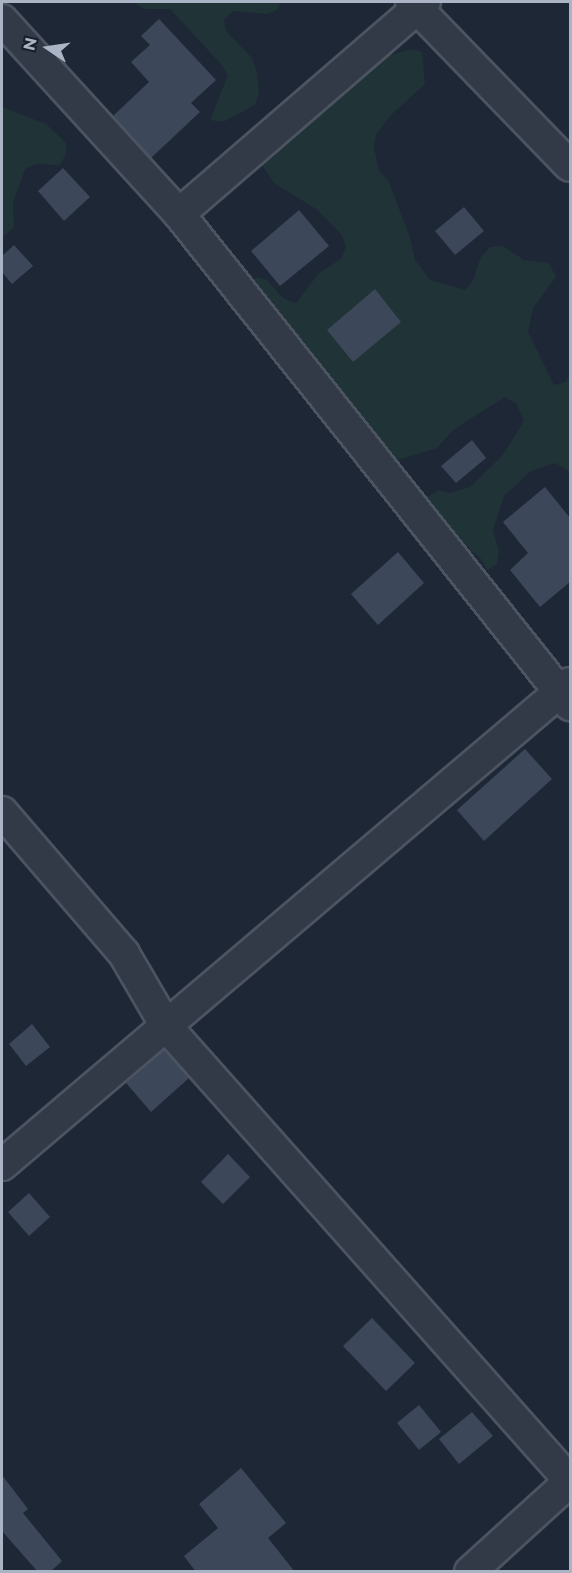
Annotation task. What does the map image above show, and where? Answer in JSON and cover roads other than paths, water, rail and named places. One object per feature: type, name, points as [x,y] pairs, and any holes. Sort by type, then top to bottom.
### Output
[{"type":"street","points":[[179,214],[418,4],[570,166]]},
{"type":"street","points":[[2,20],[179,214],[567,694],[2,1165]]},
{"type":"street","points":[[2,812],[124,954],[166,1026],[570,1481],[470,1572]]}]
